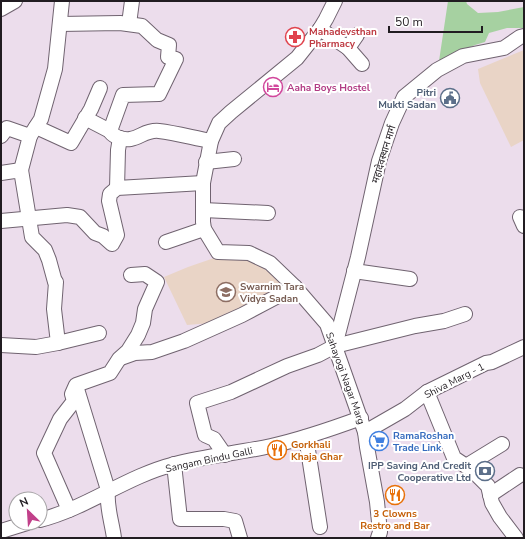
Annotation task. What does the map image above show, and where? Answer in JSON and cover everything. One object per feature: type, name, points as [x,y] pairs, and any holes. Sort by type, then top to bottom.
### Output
[{"type":"street","points":[[1,9],[15,1]]},
{"type":"street","points":[[58,343],[54,308],[56,282],[45,250],[32,237],[21,170],[33,131],[41,119],[55,69],[62,1]]},
{"type":"street","points":[[129,24],[132,1]]},
{"type":"street","name":"Sahayogi Nagar Marg","points":[[335,1],[320,29],[297,58],[245,99],[219,123],[211,141],[203,183],[204,229],[218,252],[249,253],[270,263],[295,287],[327,324],[366,432],[367,447],[378,502],[380,532],[378,538]]},
{"type":"street","points":[[60,24],[120,23],[142,26],[157,40],[169,45],[168,57],[176,59],[159,94],[123,95],[115,135],[118,150],[117,188]]},
{"type":"street","points":[[320,29],[348,48],[362,64]]},
{"type":"street","points":[[348,48],[357,34]]},
{"type":"street","name":"महादेवस्थान मार्ग","points":[[335,346],[379,161],[392,123],[404,97],[437,70],[463,56],[504,48],[522,36]]},
{"type":"street","points":[[1,136],[6,128],[33,131],[71,143],[91,109],[100,88]]},
{"type":"street","points":[[85,118],[115,135],[131,140],[147,132],[157,131],[211,141]]},
{"type":"street","points":[[206,162],[234,159]]},
{"type":"street","points":[[1,173],[21,170]]},
{"type":"street","points":[[1,221],[67,215],[80,217],[95,233],[103,236],[112,244],[117,235],[109,201],[110,194],[117,188],[203,183]]},
{"type":"street","points":[[203,210],[268,213]]},
{"type":"street","points":[[166,242],[204,229]]},
{"type":"street","points":[[354,271],[410,279]]},
{"type":"street","points":[[69,510],[44,453],[60,419],[74,402],[72,394],[76,385],[110,373],[138,335],[143,323],[145,309],[157,282],[145,274],[131,275]]},
{"type":"street","points":[[119,359],[135,353],[152,352],[184,341],[242,315],[295,287]]},
{"type":"street","points":[[226,455],[214,439],[205,434],[197,403],[231,392],[286,366],[318,355],[335,346],[415,326],[444,321],[465,314]]},
{"type":"street","points":[[1,345],[36,346],[58,343],[99,333]]},
{"type":"street","name":"Shiva Marg - 1","points":[[366,432],[405,409],[427,392],[524,347]]},
{"type":"street","points":[[76,385],[108,490],[106,502],[111,517],[114,538]]},
{"type":"street","points":[[427,392],[454,458],[472,470],[488,486],[492,503],[500,517],[516,538]]},
{"type":"street","name":"Sangam Bindu Galli","points":[[48,517],[69,510],[130,480],[174,464],[270,446],[306,437],[361,418]]},
{"type":"street","points":[[306,437],[320,527]]},
{"type":"street","points":[[466,466],[502,444]]},
{"type":"street","points":[[174,464],[180,519],[224,518],[236,521],[240,538]]},
{"type":"street","points":[[490,495],[520,475]]},
{"type":"shaded area","points":[[524,50],[524,140],[511,147],[480,83],[478,69]]},
{"type":"shaded area","name":"Swarnim Tara Vidya Sadan","points":[[228,248],[257,264],[291,287],[224,322],[187,325],[164,277],[217,257]]},
{"type":"green space","points":[[448,1],[466,1],[467,4],[478,13],[498,12],[524,7],[524,28],[507,28],[489,33],[485,42],[439,61]]},
{"type":"place","name":"Mahadevsthan Pharmacy","points":[[295,37]]},
{"type":"place","name":"Aaha Boys Hostel","points":[[273,87]]},
{"type":"place","name":"Pitri Mukti Sadan","points":[[450,98]]},
{"type":"place","name":"Swarnim Tara Vidya Sadan","points":[[226,292]]},
{"type":"place","name":"RamaRoshan Trade Link","points":[[379,441]]},
{"type":"place","name":"Gorkhali Khaja Ghar","points":[[277,450]]},
{"type":"place","name":"IPP Saving And Credit Cooperative Ltd","points":[[485,471]]},
{"type":"place","name":"3 Clowns Restro and Bar","points":[[395,495]]}]
